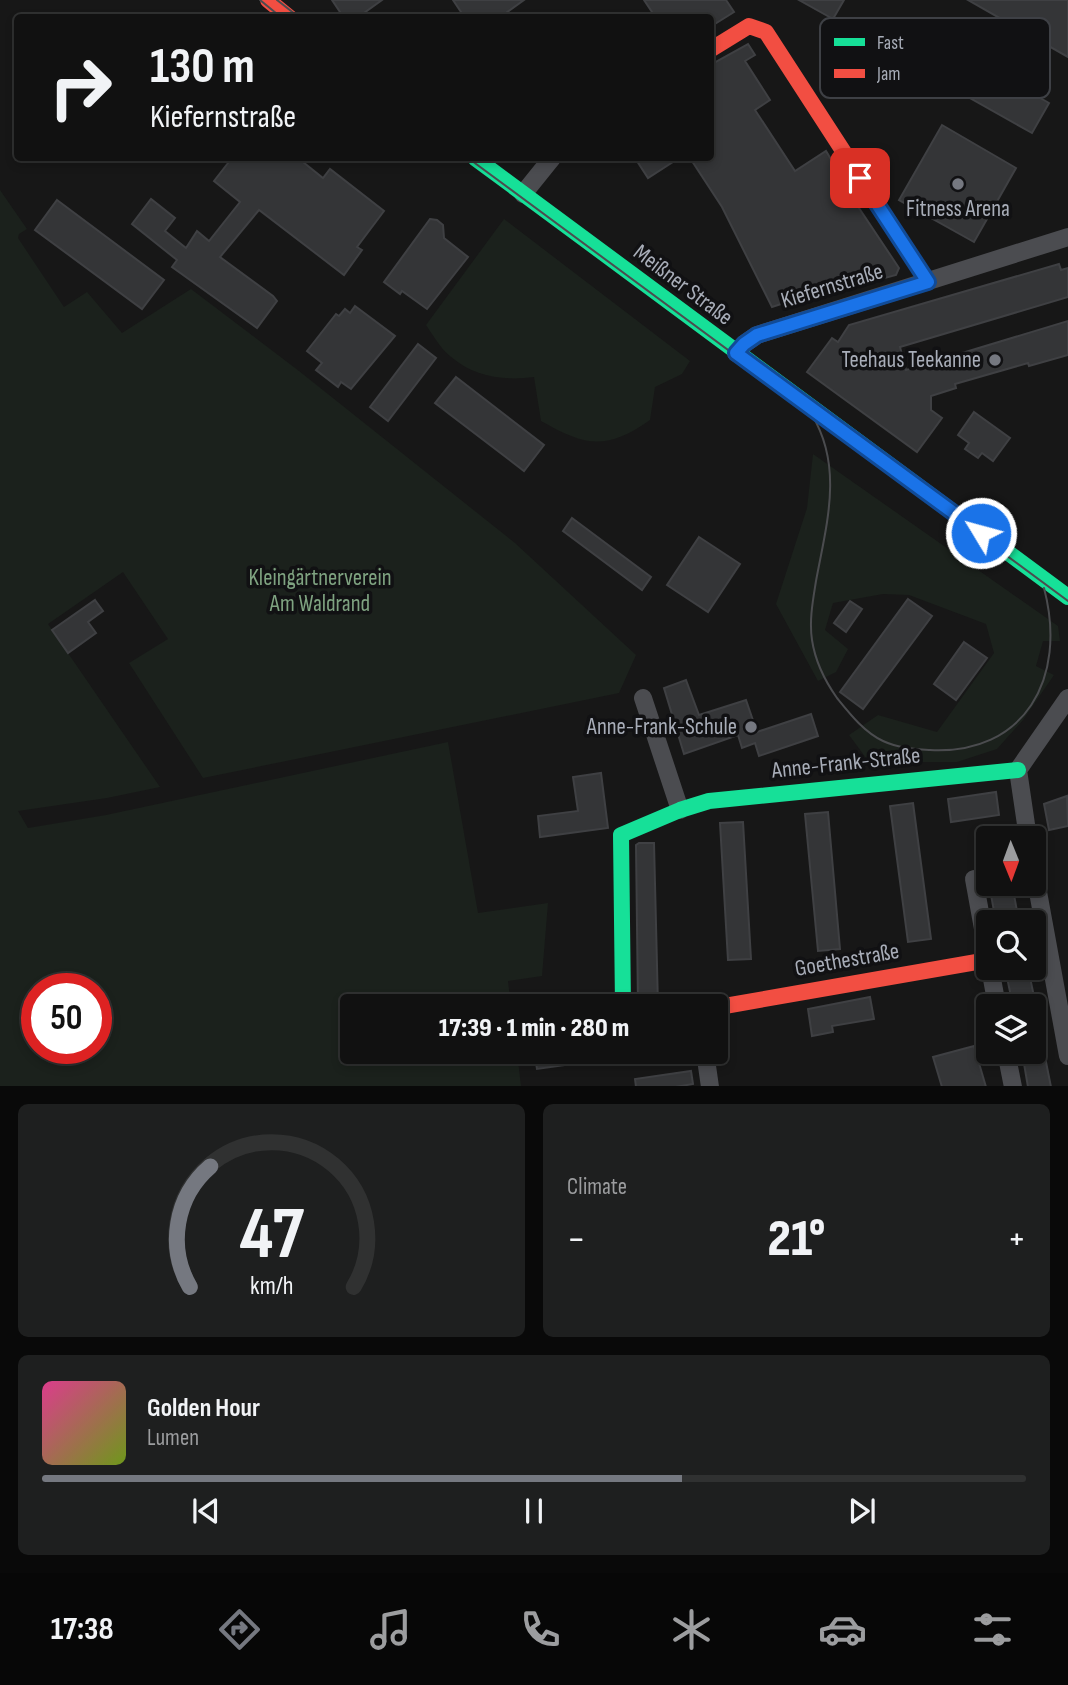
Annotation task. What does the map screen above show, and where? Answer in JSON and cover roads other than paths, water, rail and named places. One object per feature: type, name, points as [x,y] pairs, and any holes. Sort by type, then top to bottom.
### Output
[{"type":"street","points":[[268,0],[285,14]]},
{"type":"street","points":[[714,48],[749,26],[766,32],[928,282]]},
{"type":"street","name":"Meißner Straße","points":[[479,161],[1068,597]]},
{"type":"street","points":[[523,194],[550,161]]},
{"type":"street","name":"Kiefernstraße","points":[[736,353],[757,335],[1068,237]]},
{"type":"street","points":[[643,698],[680,810]]},
{"type":"street","points":[[1026,826],[1018,770],[1068,698]]},
{"type":"street","name":"Anne-Frank-Straße","points":[[623,994],[621,835],[709,801],[1018,770]]},
{"type":"street","points":[[974,879],[980,910]]},
{"type":"street","points":[[1039,896],[1068,1056]]},
{"type":"street","name":"Goethestraße","points":[[728,1005],[976,963]]},
{"type":"street","points":[[707,1064],[710,1086]]},
{"type":"street","points":[[1008,1064],[1013,1086]]},
{"type":"tram line","points":[[260,0],[277,14]]},
{"type":"tram line","points":[[277,0],[295,14]]},
{"type":"tram line","points":[[472,161],[1068,601]]},
{"type":"tram line","points":[[812,415],[822,435],[830,476],[828,518],[812,610],[813,648],[837,698],[870,733],[895,745],[930,750],[963,748],[991,740],[1014,725],[1031,705],[1043,681],[1050,652],[1050,621],[1044,588]]},
{"type":"place","name":"Fitness Arena","points":[[958,184]]},
{"type":"place","name":"Teehaus Teekanne","points":[[995,360]]},
{"type":"place","name":"Anne-Frank-Schule","points":[[751,727]]},
{"type":"park label","name":"Kleingärtnerverein Am Waldrand","points":[[320,591]]}]
